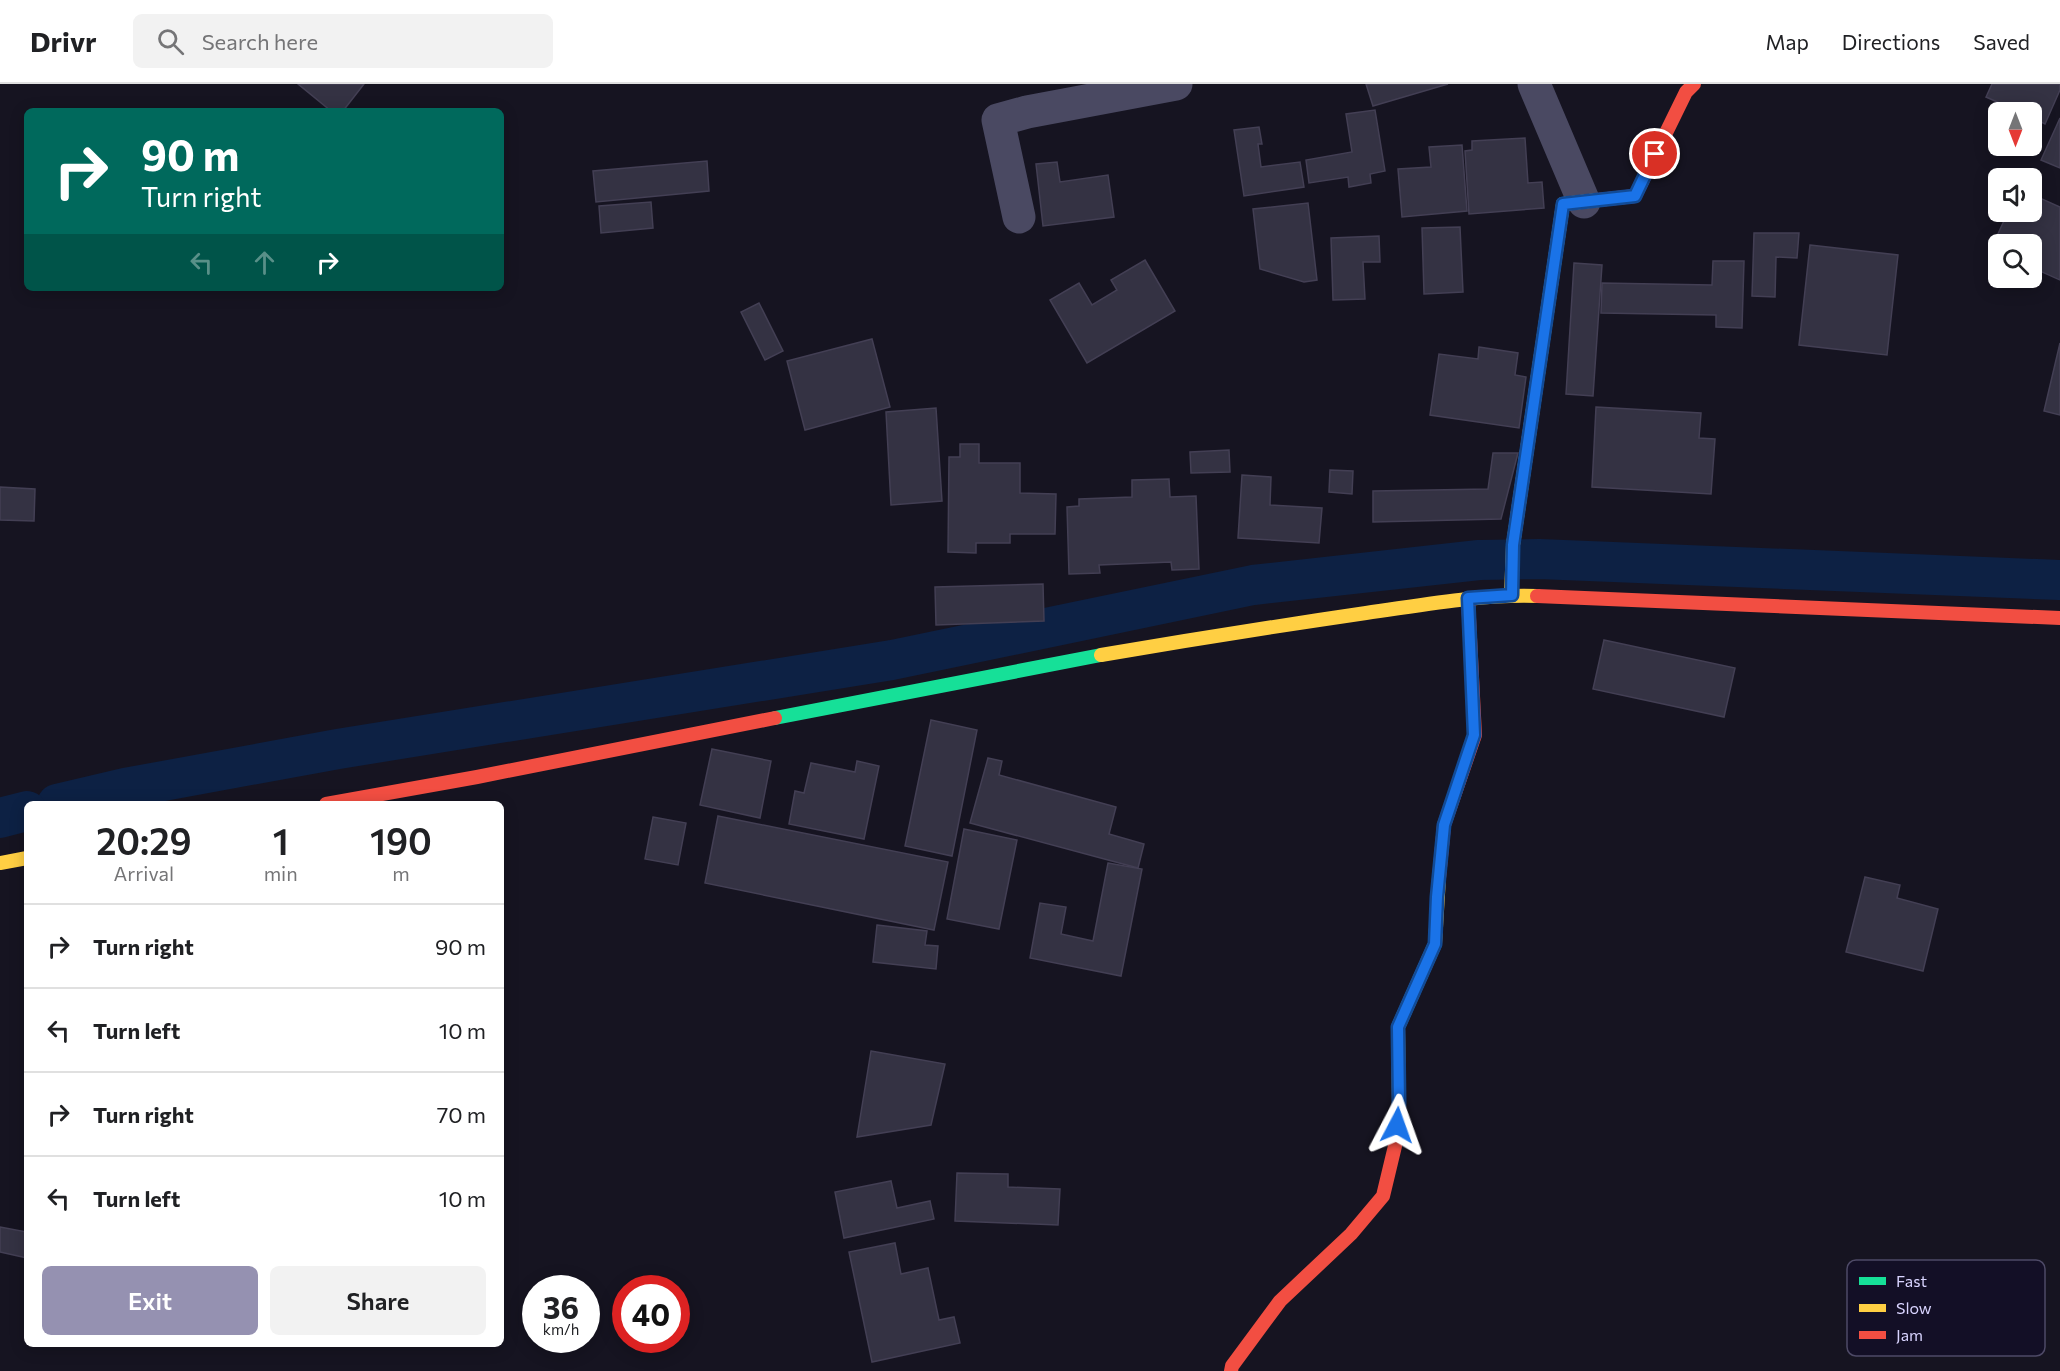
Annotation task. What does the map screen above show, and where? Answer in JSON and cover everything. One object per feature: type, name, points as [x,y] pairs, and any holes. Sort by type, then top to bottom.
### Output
[{"type":"street","points":[[1019,217],[998,120],[1024,98],[1176,84]]},
{"type":"street","points":[[1534,84],[1584,202]]},
{"type":"street","points":[[1512,595],[1513,545],[1563,204],[1635,196],[1686,92],[1694,84]]},
{"type":"street","points":[[342,801],[1050,664],[1261,628],[1468,598],[1512,595],[2060,618]]},
{"type":"street","points":[[1231,1371],[1232,1366],[1280,1301],[1351,1234],[1383,1196],[1395,1146],[1398,1114],[1398,1027],[1435,944],[1444,825],[1474,735],[1468,598]]},
{"type":"street","points":[[0,863],[24,859]]},
{"type":"building","points":[[298,84],[364,84],[345,108],[327,108]]},
{"type":"building","points":[[1366,84],[1448,84],[1373,106]]},
{"type":"building","points":[[1992,84],[2060,84],[2060,90],[2045,124],[2042,122],[2042,102],[1997,102],[1986,97]]},
{"type":"building","points":[[1375,110],[1385,171],[1370,174],[1371,183],[1349,187],[1348,177],[1309,183],[1306,160],[1352,152],[1346,114]]},
{"type":"building","points":[[2060,118],[2060,168],[2041,160]]},
{"type":"building","points":[[1259,127],[1262,144],[1258,144],[1261,167],[1300,162],[1304,187],[1244,196],[1234,130]]},
{"type":"building","points":[[1525,138],[1528,183],[1542,182],[1544,208],[1469,214],[1465,151],[1472,150],[1472,141]]},
{"type":"building","points":[[1462,145],[1467,211],[1402,217],[1398,169],[1431,167],[1429,147]]},
{"type":"building","points":[[707,161],[709,191],[596,202],[593,171]]},
{"type":"building","points":[[1057,162],[1060,182],[1108,175],[1114,217],[1043,226],[1036,164]]},
{"type":"building","points":[[2042,199],[2060,207],[2060,280],[2042,272],[2042,234],[1998,234],[2003,222],[2042,222]]},
{"type":"building","points":[[651,202],[653,228],[601,233],[599,206]]},
{"type":"building","points":[[1308,203],[1317,280],[1304,282],[1260,269],[1253,209]]},
{"type":"building","points":[[1460,227],[1463,292],[1424,294],[1422,228]]},
{"type":"building","points":[[1754,233],[1799,233],[1797,258],[1776,257],[1775,297],[1752,296]]},
{"type":"building","points":[[1379,236],[1380,262],[1363,262],[1365,299],[1333,300],[1331,238]]},
{"type":"building","points":[[1810,245],[1898,255],[1887,355],[1799,345]]},
{"type":"building","points":[[1145,260],[1175,311],[1087,363],[1050,300],[1079,283],[1092,305],[1117,290],[1111,280]]},
{"type":"building","points":[[1713,261],[1744,261],[1742,328],[1716,327],[1716,315],[1601,313],[1602,283],[1712,285]]},
{"type":"building","points":[[1574,263],[1602,265],[1593,396],[1566,394]]},
{"type":"building","points":[[759,303],[783,351],[765,360],[741,312]]},
{"type":"building","points":[[872,339],[890,407],[805,430],[787,361]]},
{"type":"building","points":[[2060,343],[2060,415],[2044,411]]},
{"type":"building","points":[[1479,347],[1518,353],[1515,375],[1526,377],[1519,428],[1430,415],[1439,354],[1478,359]]},
{"type":"building","points":[[1596,407],[1701,413],[1699,438],[1715,439],[1711,494],[1592,487]]},
{"type":"building","points":[[936,408],[942,501],[891,505],[886,412]]},
{"type":"building","points":[[960,444],[979,444],[979,463],[1020,463],[1020,493],[1056,494],[1055,534],[1010,534],[1010,543],[976,543],[976,553],[948,552],[949,457],[960,457]]},
{"type":"building","points":[[1229,450],[1230,472],[1191,473],[1190,452]]},
{"type":"building","points":[[1493,453],[1518,453],[1501,519],[1373,522],[1373,491],[1488,489]]},
{"type":"building","points":[[1330,470],[1353,471],[1352,494],[1329,492]]},
{"type":"building","points":[[1242,475],[1271,477],[1270,505],[1322,508],[1319,543],[1238,538]]},
{"type":"building","points":[[1169,479],[1170,497],[1196,496],[1199,569],[1172,570],[1171,562],[1099,565],[1100,573],[1069,574],[1067,507],[1079,506],[1079,499],[1132,497],[1132,480]]},
{"type":"building","points":[[0,487],[35,489],[34,521],[0,520]]},
{"type":"building","points":[[1043,584],[1044,621],[936,625],[935,587]]},
{"type":"building","points":[[1604,640],[1735,668],[1724,717],[1593,689]]},
{"type":"building","points":[[931,720],[977,730],[952,856],[905,846]]},
{"type":"building","points":[[712,749],[771,761],[760,818],[700,805]]},
{"type":"building","points":[[988,758],[1002,761],[999,775],[1116,807],[1109,834],[1144,844],[1138,868],[970,823]]},
{"type":"building","points":[[857,761],[879,766],[864,839],[789,824],[795,791],[804,793],[811,763],[855,772]]},
{"type":"building","points":[[718,816],[948,862],[934,930],[705,883]]},
{"type":"building","points":[[653,817],[686,823],[678,865],[645,859]]},
{"type":"building","points":[[964,829],[1017,840],[999,929],[947,919]]},
{"type":"building","points":[[1108,863],[1142,869],[1121,976],[1030,958],[1040,903],[1066,907],[1061,934],[1093,941]]},
{"type":"building","points":[[1865,877],[1900,885],[1897,898],[1938,909],[1923,971],[1846,952]]},
{"type":"building","points":[[877,925],[927,931],[925,945],[938,946],[936,969],[873,962]]},
{"type":"building","points":[[871,1051],[945,1064],[931,1125],[857,1137]]},
{"type":"building","points":[[957,1173],[1008,1174],[1008,1187],[1060,1189],[1058,1225],[955,1221]]},
{"type":"building","points":[[891,1181],[897,1208],[930,1201],[934,1219],[844,1238],[835,1192]]},
{"type":"building","points":[[0,1227],[24,1231],[24,1257],[0,1252]]},
{"type":"building","points":[[895,1243],[901,1274],[928,1268],[939,1320],[954,1317],[960,1343],[872,1362],[849,1252]]},
{"type":"waterway","points":[[70,801],[125,788],[338,749],[892,660],[1253,585],[1479,560],[1539,559],[2060,580]]},
{"type":"waterway","points":[[0,818],[24,812]]},
{"type":"traffic: fast","points":[[775,718],[1101,655]]},
{"type":"traffic: slow","points":[[1511,595],[1513,545],[1563,204],[1598,200]]},
{"type":"traffic: slow","points":[[1101,655],[1473,598],[1537,596]]},
{"type":"traffic: slow","points":[[0,863],[24,859]]},
{"type":"traffic: slow","points":[[1397,1125],[1398,1027],[1435,944],[1439,878]]},
{"type":"traffic: jam","points":[[1598,200],[1635,196],[1686,92],[1694,84]]},
{"type":"traffic: jam","points":[[1537,596],[2060,618]]},
{"type":"traffic: jam","points":[[1439,878],[1444,825],[1475,735],[1468,598]]},
{"type":"traffic: jam","points":[[343,801],[775,718]]},
{"type":"traffic: jam","points":[[1231,1371],[1232,1366],[1280,1301],[1351,1234],[1383,1196],[1395,1146],[1397,1125]]},
{"type":"route","points":[[1397,1125],[1398,1027],[1435,944],[1444,825],[1474,735],[1468,598],[1512,595],[1513,545],[1563,204],[1635,196],[1655,154]]}]
